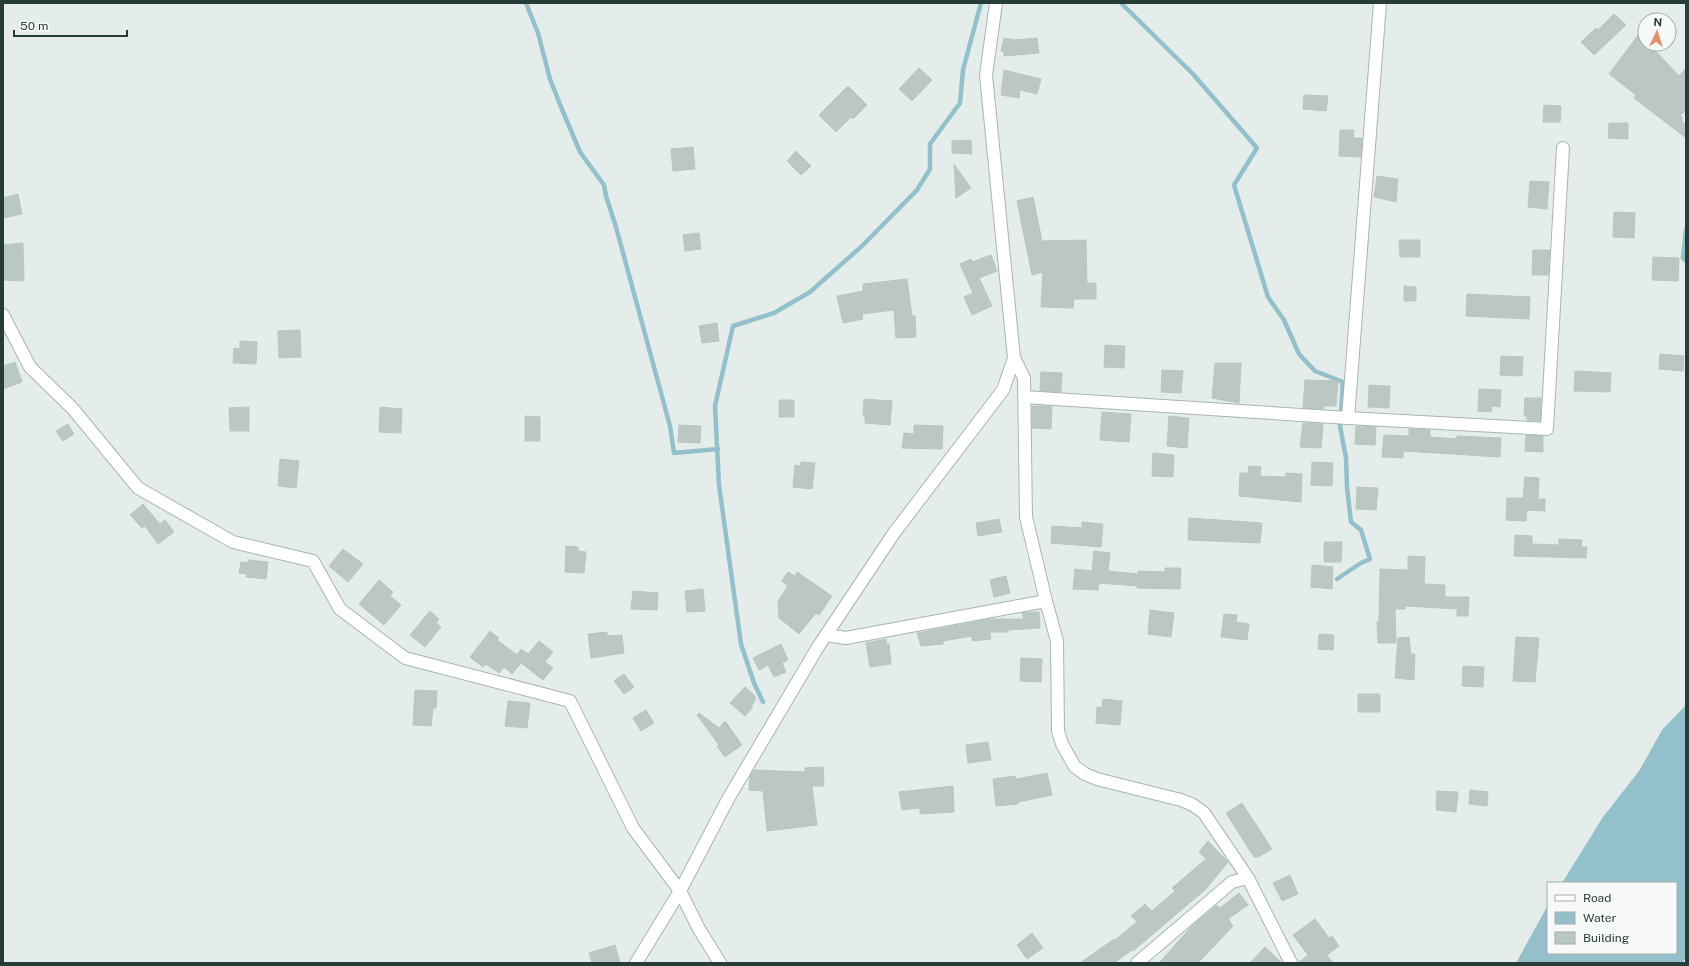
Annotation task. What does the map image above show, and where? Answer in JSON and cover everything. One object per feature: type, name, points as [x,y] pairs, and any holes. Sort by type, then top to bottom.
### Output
[{"type":"street","points":[[996,3],[986,74],[1014,358],[1024,378],[1026,517],[1057,641],[1058,731],[1062,744],[1075,767],[1085,774],[1097,779],[1169,796],[1193,805],[1204,813],[1248,878],[1291,963]]},
{"type":"street","points":[[1348,418],[1380,3]]},
{"type":"street","points":[[1024,397],[1546,429],[1563,148]]},
{"type":"street","points":[[3,315],[30,366],[73,409],[138,488],[233,542],[313,561],[340,609],[405,658],[570,702],[633,828],[680,891],[720,963]]},
{"type":"street","points":[[636,963],[680,891],[728,799],[826,635],[894,533],[1003,390],[1014,358]]},
{"type":"street","points":[[826,635],[846,638],[1046,601]]},
{"type":"street","points":[[1137,963],[1232,882],[1248,878]]},
{"type":"water","points":[[1686,705],[1686,958],[1682,963],[1516,963],[1547,907],[1547,954],[1677,954],[1677,882],[1563,882],[1603,817],[1639,771],[1662,730]]},
{"type":"building","points":[[1614,14],[1626,25],[1594,55],[1581,42],[1596,28],[1598,30]]},
{"type":"building","points":[[1637,37],[1637,52],[1656,52],[1679,76],[1686,68],[1686,110],[1680,116],[1683,118],[1681,120],[1686,126],[1686,138],[1634,98],[1636,95],[1609,74]]},
{"type":"building","points":[[1004,38],[1015,40],[1037,38],[1039,53],[1004,56],[1004,51],[1001,51]]},
{"type":"building","points":[[919,68],[932,80],[912,101],[899,89]]},
{"type":"building","points":[[1004,70],[1041,79],[1037,94],[1020,90],[1019,98],[1001,95]]},
{"type":"building","points":[[848,86],[867,105],[853,119],[851,117],[836,132],[819,115]]},
{"type":"building","points":[[1304,95],[1328,96],[1326,111],[1303,109]]},
{"type":"building","points":[[1544,105],[1561,106],[1560,122],[1543,122]]},
{"type":"building","points":[[1609,123],[1628,123],[1628,139],[1608,138]]},
{"type":"building","points":[[1340,130],[1354,130],[1353,138],[1362,138],[1361,157],[1339,156]]},
{"type":"building","points":[[971,140],[972,154],[952,153],[952,141]]},
{"type":"building","points":[[693,147],[695,169],[673,171],[671,149]]},
{"type":"building","points":[[796,151],[811,166],[801,175],[787,161]]},
{"type":"building","points":[[954,164],[971,188],[956,198]]},
{"type":"building","points":[[1377,176],[1398,179],[1396,202],[1374,197]]},
{"type":"building","points":[[1530,181],[1549,182],[1547,209],[1528,207]]},
{"type":"building","points":[[18,194],[22,214],[3,218],[3,198]]},
{"type":"building","points":[[1033,197],[1042,241],[1086,240],[1087,283],[1096,283],[1096,299],[1074,299],[1073,308],[1041,307],[1043,272],[1032,275],[1017,201]]},
{"type":"building","points":[[1614,212],[1635,213],[1634,238],[1613,237]]},
{"type":"building","points":[[699,233],[701,249],[685,251],[683,235]]},
{"type":"building","points":[[1399,240],[1420,240],[1420,257],[1400,257]]},
{"type":"building","points":[[23,243],[24,281],[3,280],[3,245]]},
{"type":"building","points":[[1533,250],[1550,250],[1548,275],[1532,275]]},
{"type":"building","points":[[991,255],[997,271],[979,278],[992,306],[972,315],[964,297],[973,293],[960,264],[971,259],[972,262]]},
{"type":"building","points":[[1653,257],[1679,258],[1678,281],[1652,280]]},
{"type":"building","points":[[907,279],[912,316],[915,316],[916,337],[896,338],[894,310],[862,314],[863,319],[843,323],[837,296],[863,291],[863,284]]},
{"type":"building","points":[[1404,286],[1416,287],[1416,301],[1404,301]]},
{"type":"building","points":[[1467,294],[1530,297],[1529,319],[1466,316]]},
{"type":"building","points":[[717,323],[719,341],[702,343],[699,326]]},
{"type":"building","points":[[300,330],[301,357],[279,358],[278,331]]},
{"type":"building","points":[[240,341],[257,342],[256,364],[233,363],[234,348],[240,349]]},
{"type":"building","points":[[1105,345],[1125,346],[1124,368],[1104,367]]},
{"type":"building","points":[[1660,354],[1684,356],[1683,371],[1659,369]]},
{"type":"building","points":[[1501,356],[1523,357],[1522,376],[1500,375]]},
{"type":"building","points":[[15,362],[22,382],[3,389],[3,366]]},
{"type":"building","points":[[1215,363],[1241,363],[1239,403],[1212,398]]},
{"type":"building","points":[[1162,370],[1183,371],[1181,393],[1161,392]]},
{"type":"building","points":[[1575,371],[1611,373],[1610,392],[1574,391]]},
{"type":"building","points":[[1041,372],[1062,373],[1061,392],[1040,391]]},
{"type":"building","points":[[1305,380],[1338,381],[1336,406],[1324,406],[1323,409],[1303,408]]},
{"type":"building","points":[[1369,385],[1390,386],[1389,408],[1368,407]]},
{"type":"building","points":[[1479,389],[1501,390],[1500,407],[1492,406],[1491,412],[1478,411]]},
{"type":"building","points":[[1525,398],[1541,398],[1540,421],[1527,420],[1527,416],[1524,416]]},
{"type":"building","points":[[864,399],[892,401],[890,425],[865,423],[865,416],[863,416]]},
{"type":"building","points":[[779,400],[794,400],[794,417],[779,417]]},
{"type":"building","points":[[1032,406],[1052,406],[1051,429],[1032,428]]},
{"type":"building","points":[[249,407],[249,431],[230,431],[229,408]]},
{"type":"building","points":[[380,407],[402,409],[401,433],[379,432]]},
{"type":"building","points":[[1102,412],[1131,414],[1129,442],[1100,440]]},
{"type":"building","points":[[525,416],[540,417],[540,441],[525,441]]},
{"type":"building","points":[[1169,416],[1189,418],[1187,448],[1167,446]]},
{"type":"building","points":[[1303,423],[1323,424],[1321,448],[1300,447]]},
{"type":"building","points":[[68,424],[74,434],[63,441],[56,431]]},
{"type":"building","points":[[679,425],[701,426],[700,443],[678,442]]},
{"type":"building","points":[[914,425],[943,426],[942,449],[902,448],[904,433],[914,434]]},
{"type":"building","points":[[1356,426],[1376,427],[1375,445],[1355,444]]},
{"type":"building","points":[[1409,429],[1430,430],[1430,437],[1457,439],[1457,436],[1501,438],[1500,457],[1403,451],[1403,458],[1382,457],[1384,435],[1409,436]]},
{"type":"building","points":[[1526,435],[1543,436],[1543,452],[1525,451]]},
{"type":"building","points":[[1153,453],[1174,455],[1173,477],[1152,476]]},
{"type":"building","points":[[280,459],[299,461],[296,488],[278,486]]},
{"type":"building","points":[[801,462],[815,463],[812,489],[793,487],[795,465],[801,466]]},
{"type":"building","points":[[1312,462],[1333,463],[1332,486],[1311,485]]},
{"type":"building","points":[[1249,466],[1261,467],[1260,476],[1286,477],[1286,473],[1302,474],[1301,502],[1239,496],[1240,473],[1248,473]]},
{"type":"building","points":[[1525,477],[1539,478],[1538,499],[1545,499],[1545,511],[1527,510],[1526,521],[1506,520],[1507,498],[1523,498]]},
{"type":"building","points":[[1357,487],[1378,488],[1376,510],[1356,509]]},
{"type":"building","points":[[143,504],[160,524],[165,520],[174,532],[158,544],[145,526],[142,528],[130,515]]},
{"type":"building","points":[[1189,518],[1262,523],[1260,543],[1188,540]]},
{"type":"building","points":[[999,519],[1002,532],[978,536],[976,523]]},
{"type":"building","points":[[1082,522],[1103,524],[1101,547],[1051,543],[1052,526],[1082,528]]},
{"type":"building","points":[[1515,535],[1532,536],[1532,544],[1559,545],[1559,539],[1582,540],[1581,547],[1587,547],[1586,558],[1514,556]]},
{"type":"building","points":[[1324,542],[1342,542],[1341,562],[1324,562]]},
{"type":"building","points":[[566,546],[578,547],[578,551],[586,552],[584,573],[565,572]]},
{"type":"building","points":[[343,549],[363,564],[348,582],[329,566]]},
{"type":"building","points":[[1094,551],[1110,553],[1108,571],[1138,574],[1138,571],[1165,572],[1165,568],[1181,568],[1180,589],[1137,588],[1137,586],[1099,583],[1098,590],[1073,589],[1075,569],[1092,571]]},
{"type":"building","points":[[1408,556],[1425,557],[1424,584],[1445,585],[1445,597],[1469,597],[1468,616],[1457,616],[1457,609],[1405,606],[1405,609],[1395,609],[1396,643],[1378,643],[1377,622],[1379,622],[1380,569],[1408,570]]},
{"type":"building","points":[[248,560],[268,562],[266,579],[246,577],[247,574],[239,573],[241,562],[248,563]]},
{"type":"building","points":[[1312,565],[1333,567],[1332,589],[1311,587]]},
{"type":"building","points":[[788,572],[795,576],[797,572],[832,596],[819,615],[816,613],[799,634],[779,618],[778,601],[788,586],[782,581]]},
{"type":"building","points":[[1006,576],[1010,593],[994,597],[990,580]]},
{"type":"building","points":[[379,580],[393,592],[390,596],[401,605],[384,625],[359,604]]},
{"type":"building","points":[[703,589],[705,611],[687,612],[685,591]]},
{"type":"building","points":[[633,591],[658,593],[657,610],[631,609]]},
{"type":"building","points":[[1150,610],[1174,613],[1171,637],[1148,634]]},
{"type":"building","points":[[430,611],[439,619],[436,623],[441,627],[425,647],[410,635]]},
{"type":"building","points":[[1039,612],[1040,628],[1008,630],[1008,632],[990,632],[991,639],[972,641],[972,636],[943,641],[943,644],[921,646],[917,633],[991,619],[1024,619],[1022,613]]},
{"type":"building","points":[[1224,614],[1237,615],[1236,622],[1249,624],[1247,640],[1221,637]]},
{"type":"building","points":[[490,631],[499,638],[497,640],[517,655],[521,649],[528,654],[539,641],[553,652],[545,662],[553,668],[543,680],[521,663],[512,674],[504,667],[499,673],[486,664],[483,667],[470,657]]},
{"type":"building","points":[[607,632],[607,636],[622,635],[624,653],[591,658],[588,634]]},
{"type":"building","points":[[1319,634],[1334,635],[1333,650],[1318,649]]},
{"type":"building","points":[[1409,637],[1411,654],[1415,654],[1414,680],[1395,678],[1398,638]]},
{"type":"building","points":[[1516,637],[1539,638],[1535,682],[1513,681]]},
{"type":"building","points":[[886,639],[887,645],[889,644],[891,664],[870,667],[866,643]]},
{"type":"building","points":[[781,644],[788,660],[782,663],[786,672],[774,677],[768,665],[759,670],[753,658]]},
{"type":"building","points":[[1021,658],[1042,659],[1041,682],[1020,681]]},
{"type":"building","points":[[1463,666],[1484,667],[1483,687],[1462,686]]},
{"type":"building","points":[[624,674],[634,687],[624,694],[614,681]]},
{"type":"building","points":[[745,687],[755,696],[755,701],[751,706],[753,707],[745,716],[730,703]]},
{"type":"building","points":[[415,690],[437,691],[436,708],[433,708],[431,726],[413,725]]},
{"type":"building","points":[[1358,694],[1380,694],[1380,712],[1358,712]]},
{"type":"building","points":[[1103,699],[1122,701],[1120,725],[1096,723],[1097,707],[1102,707]]},
{"type":"building","points":[[508,701],[530,703],[527,728],[505,726]]},
{"type":"building","points":[[646,710],[654,723],[641,731],[633,718]]},
{"type":"building","points":[[699,713],[719,728],[725,721],[742,745],[725,757],[717,746],[719,745],[697,715]]},
{"type":"building","points":[[988,742],[991,760],[968,763],[966,745]]},
{"type":"building","points":[[823,767],[824,786],[812,786],[817,825],[767,831],[763,791],[749,790],[750,776],[754,770],[805,772],[805,768]]},
{"type":"building","points":[[1047,773],[1052,795],[1018,802],[1018,804],[996,806],[993,779],[1015,776],[1016,779]]},
{"type":"building","points":[[953,786],[954,812],[920,814],[920,808],[902,810],[899,792]]},
{"type":"building","points":[[1470,790],[1488,792],[1487,806],[1469,804]]},
{"type":"building","points":[[1437,791],[1458,792],[1456,812],[1436,810]]},
{"type":"building","points":[[1242,803],[1272,849],[1258,857],[1254,857],[1226,813]]},
{"type":"building","points":[[1208,841],[1228,862],[1206,889],[1133,951],[1132,950],[1114,963],[1080,963],[1114,939],[1115,940],[1137,922],[1131,916],[1145,904],[1152,911],[1175,891],[1172,888],[1206,859],[1199,852]]},
{"type":"building","points":[[1290,875],[1298,894],[1282,901],[1273,883]]},
{"type":"building","points":[[1239,893],[1248,905],[1228,919],[1233,926],[1198,963],[1159,963],[1191,927],[1217,905],[1220,908]]},
{"type":"building","points":[[1315,919],[1329,938],[1332,936],[1339,946],[1327,955],[1333,963],[1298,963],[1308,955],[1293,935]]},
{"type":"building","points":[[1032,933],[1043,948],[1027,959],[1017,945]]},
{"type":"building","points":[[615,945],[620,963],[592,963],[589,953]]},
{"type":"building","points":[[1265,947],[1282,963],[1250,963]]},
{"type":"waterway","points":[[526,3],[538,33],[550,79],[580,152],[604,185],[670,426],[674,453],[718,449]]},
{"type":"waterway","points":[[763,702],[754,683],[741,644],[719,485],[715,406],[733,326],[774,313],[810,292],[862,246],[917,190],[930,169],[930,144],[960,103],[963,70],[981,3]]},
{"type":"waterway","points":[[1121,3],[1193,74],[1257,148],[1234,185],[1268,297],[1284,320],[1299,354],[1315,371],[1343,382],[1340,426],[1346,458],[1347,487],[1351,522],[1361,530],[1370,559],[1361,563],[1337,579]]},
{"type":"waterway","points":[[1686,230],[1683,258],[1686,261]]}]
